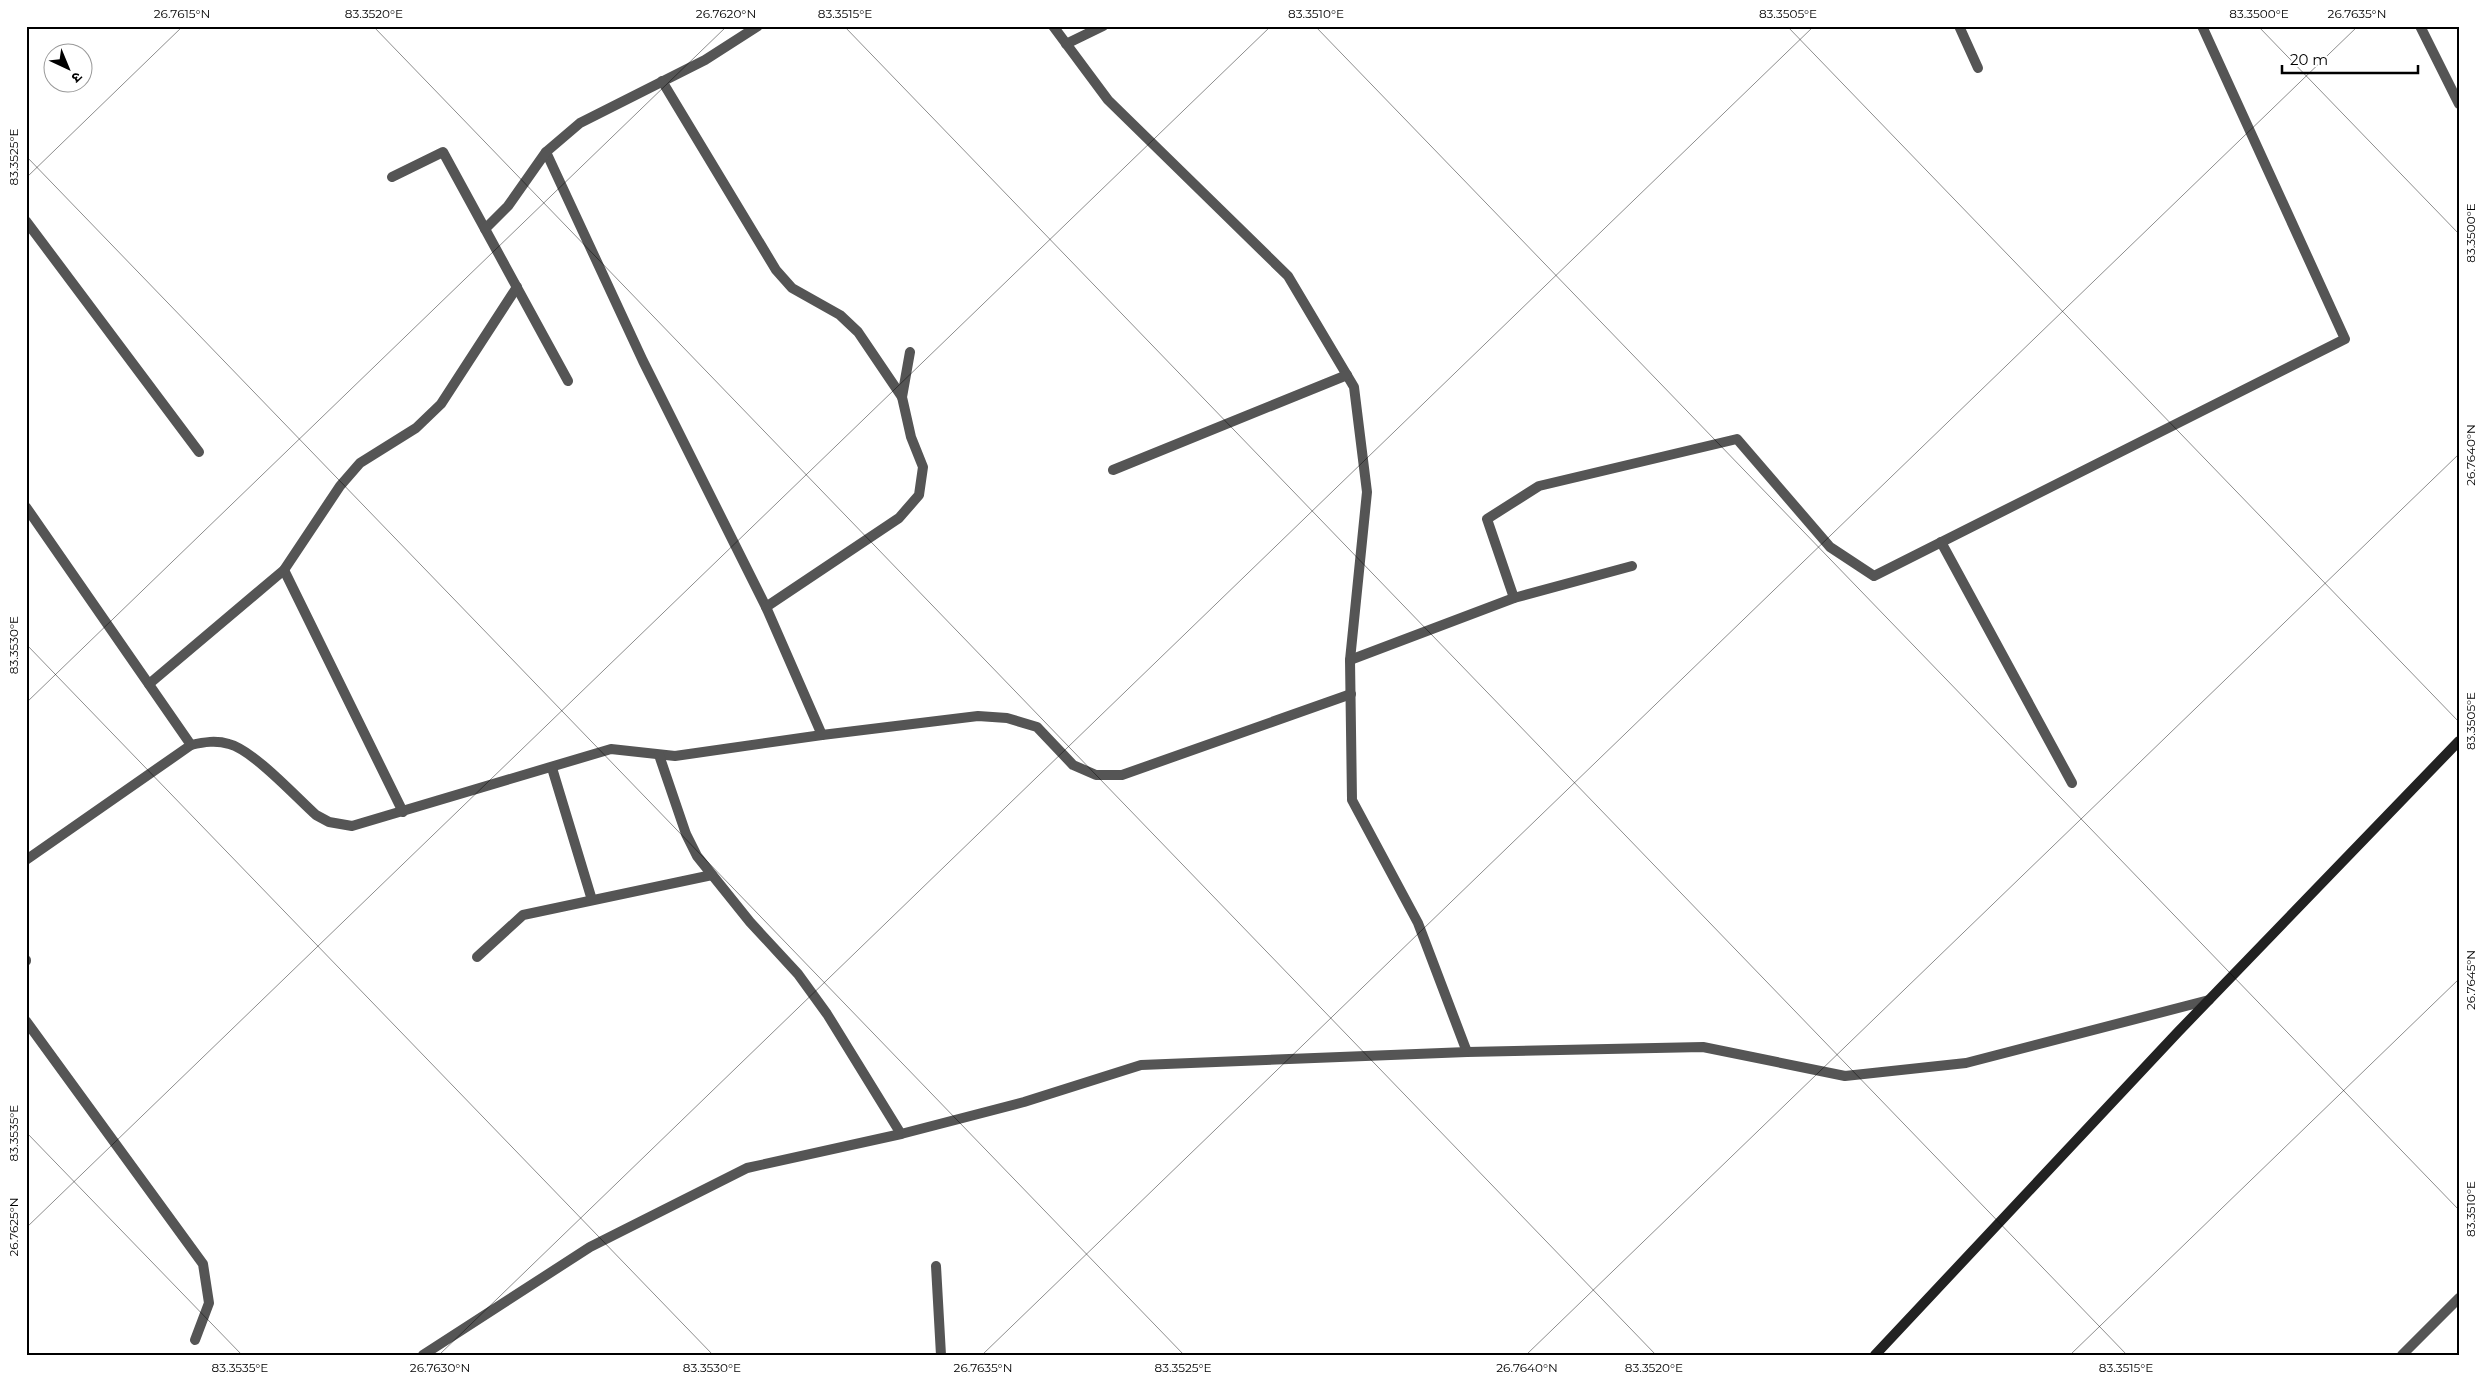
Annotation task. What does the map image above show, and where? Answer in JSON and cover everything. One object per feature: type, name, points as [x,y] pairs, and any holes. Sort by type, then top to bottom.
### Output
[{"type":"street","points":[[486,229],[508,206],[546,152],[580,123],[704,60],[758,26]]},
{"type":"street","points":[[1053,26],[1108,100],[1288,276],[1354,387],[1366,492],[1350,660],[1352,800],[1418,923],[1467,1052]]},
{"type":"street","points":[[1066,44],[1103,26]]},
{"type":"street","points":[[1958,26],[1978,68]]},
{"type":"street","points":[[1514,598],[1487,518],[1540,486],[1737,439],[1830,547],[1874,576],[2346,339],[2202,26]]},
{"type":"street","points":[[2420,26],[2459,104]]},
{"type":"street","points":[[662,81],[776,270],[792,288],[840,315],[858,332],[902,397],[911,437],[923,467],[919,495],[899,518],[766,607]]},
{"type":"street","points":[[392,177],[443,152],[568,381]]},
{"type":"street","points":[[546,152],[643,361],[766,607],[822,734]]},
{"type":"street","points":[[26,221],[199,452]]},
{"type":"street","points":[[149,684],[284,570],[340,486],[360,463],[416,428],[441,404],[517,287]]},
{"type":"street","points":[[902,397],[910,352]]},
{"type":"street","points":[[1113,470],[1347,375]]},
{"type":"street","points":[[26,507],[191,745]]},
{"type":"street","points":[[1941,542],[2072,783]]},
{"type":"street","points":[[1350,660],[1514,598],[1632,566]]},
{"type":"street","points":[[284,570],[403,812]]},
{"type":"street","points":[[26,860],[191,745],[211,741],[230,744],[246,752],[316,815],[329,822],[352,826],[611,749],[675,756],[822,734],[978,716],[1007,718],[1037,727],[1073,765],[1096,775],[1122,775],[1351,694]]},
{"type":"street","points":[[1875,1355],[2209,1000],[2459,741]]},
{"type":"street","points":[[659,755],[686,834],[697,856],[750,922],[798,974],[827,1014],[901,1134]]},
{"type":"street","points":[[552,768],[592,900]]},
{"type":"street","points":[[477,957],[523,915],[712,875]]},
{"type":"street","points":[[423,1355],[590,1247],[747,1168],[901,1134],[1024,1102],[1141,1065],[1467,1052],[1703,1047],[1845,1076],[1966,1063],[2209,1000]]},
{"type":"street","points":[[26,1022],[203,1264],[208,1303],[195,1340]]},
{"type":"street","points":[[936,1266],[940,1355]]},
{"type":"street","points":[[2402,1355],[2459,1298]]}]
